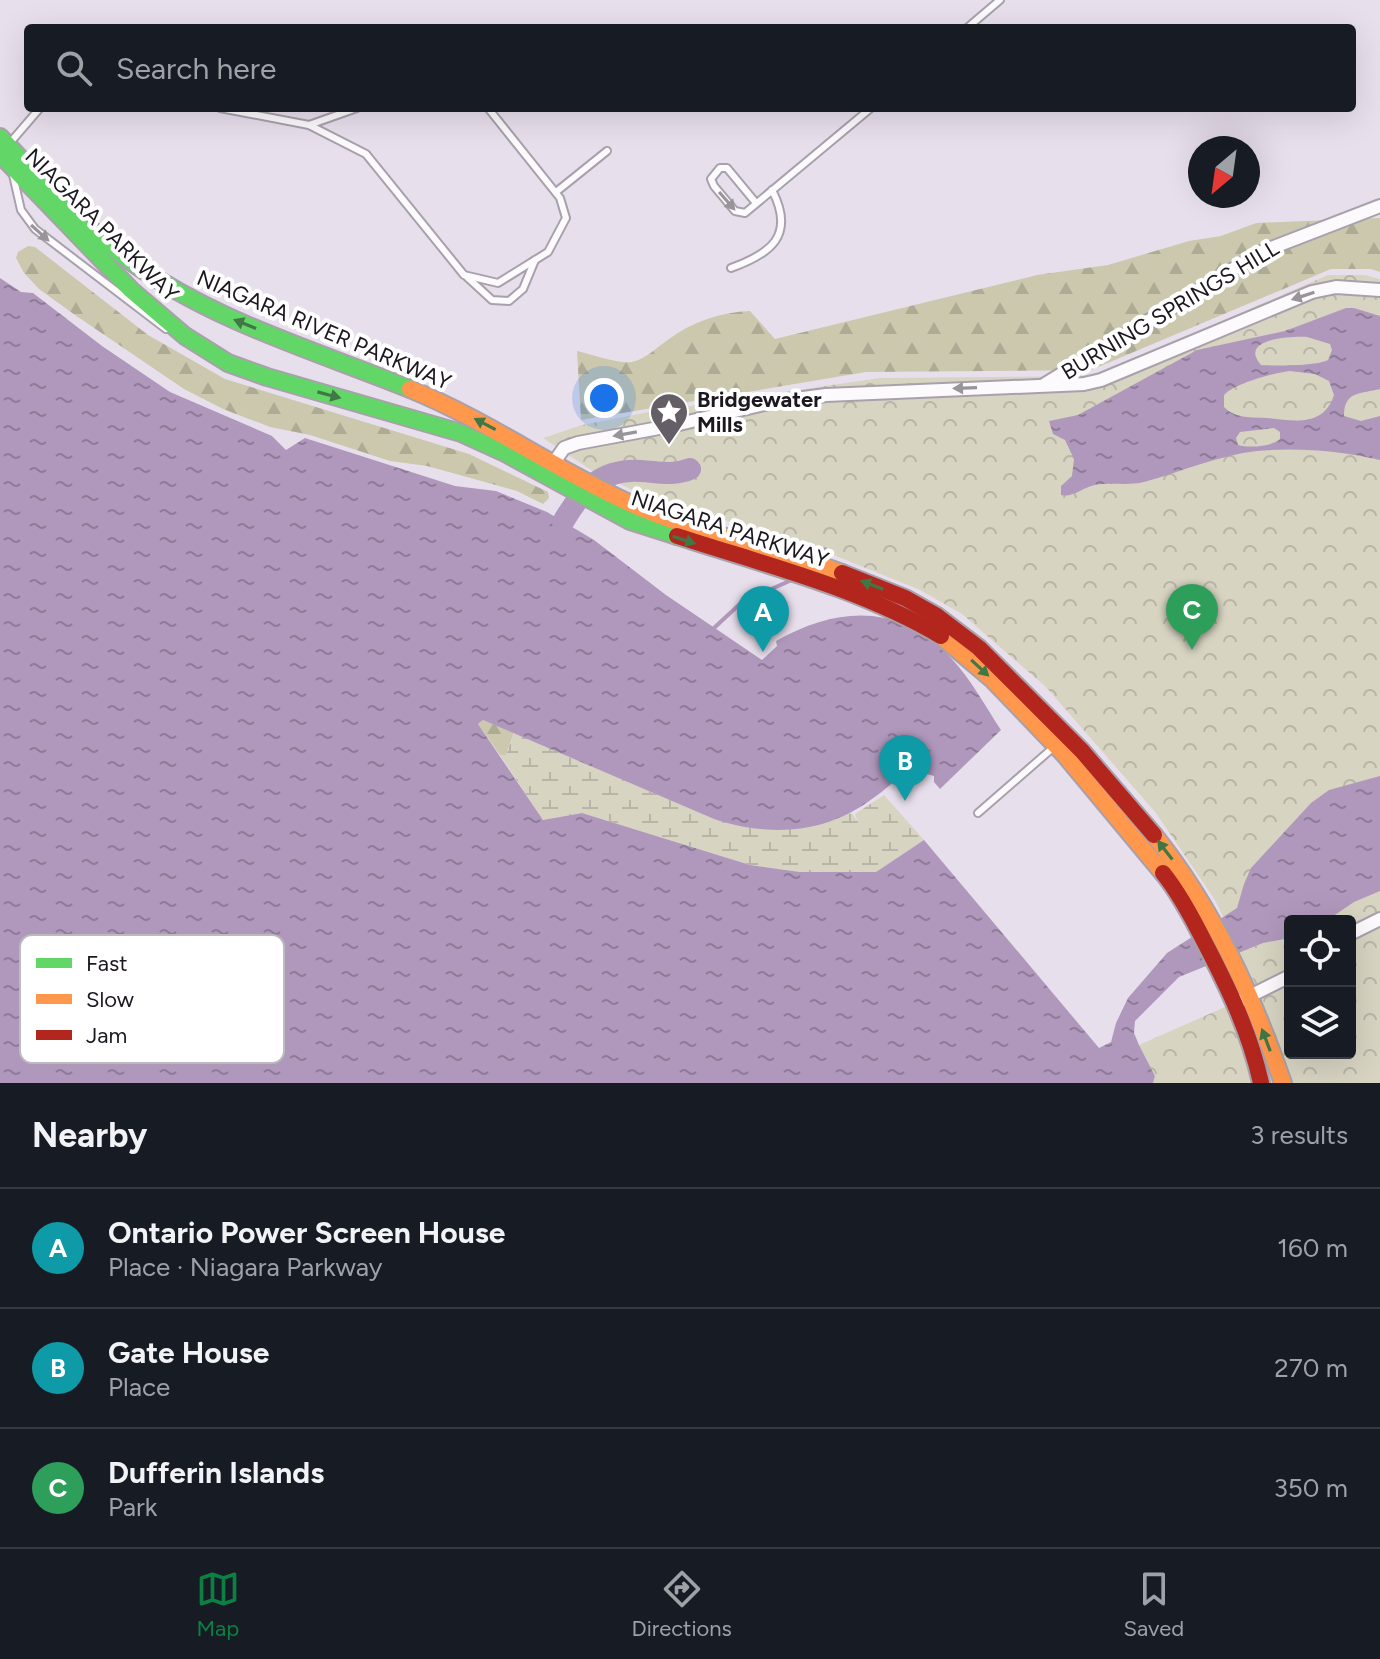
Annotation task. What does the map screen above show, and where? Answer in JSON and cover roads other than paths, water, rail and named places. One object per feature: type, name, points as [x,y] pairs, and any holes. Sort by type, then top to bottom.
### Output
[{"type":"main road","name":"NIAGARA PARKWAY","points":[[3,150],[139,298],[185,336],[228,363],[461,433],[553,474],[658,531],[785,562],[893,593],[961,632],[1103,775],[1171,857],[1283,1083]]},
{"type":"main road","name":"NIAGARA RIVER PARKWAY","points":[[3,150],[103,240],[179,292],[237,320],[457,409],[553,474],[576,476]]},
{"type":"main road","name":"NIAGARA PARKWAY","points":[[576,476],[615,506]]},
{"type":"main road","name":"NIAGARA PARKWAY","points":[[817,573],[938,634],[992,679],[1146,850],[1201,919]]},
{"type":"main road","name":"NIAGARA PARKWAY","points":[[1243,1000],[1261,1083]]},
{"type":"street","name":"BURNING SPRINGS HILL","points":[[553,474],[564,448],[578,443],[773,402],[826,395],[1043,386],[1261,252],[1380,206]]},
{"type":"street","points":[[1043,386],[1101,380],[1312,292],[1336,287],[1380,290]]},
{"type":"street","points":[[1356,931],[1380,919]]},
{"type":"street","points":[[1243,1000],[1284,979]]},
{"type":"lane","points":[[972,24],[1000,0]]},
{"type":"lane","points":[[36,112],[3,150],[16,198],[25,216],[35,229],[182,341],[228,363]]},
{"type":"lane","points":[[241,112],[309,125],[366,154],[464,275],[492,300],[509,301],[523,289],[535,260]]},
{"type":"lane","points":[[309,125],[346,112]]},
{"type":"lane","points":[[464,275],[498,283],[548,252],[566,218],[556,192],[491,112]]},
{"type":"lane","points":[[756,203],[727,168],[715,172],[711,179],[714,186],[735,211],[745,213],[866,112]]},
{"type":"lane","points":[[556,192],[607,151]]},
{"type":"lane","points":[[731,268],[765,253],[776,240],[781,218],[772,190]]},
{"type":"lane","points":[[978,813],[1055,746]]},
{"type":"water","points":[[0,278],[21,292],[33,293],[102,346],[170,392],[272,436],[286,450],[305,438],[455,486],[496,491],[547,512],[594,540],[666,595],[762,660],[777,646],[776,641],[799,629],[845,616],[890,619],[911,627],[931,640],[958,666],[1001,730],[940,789],[934,782],[934,776],[910,773],[899,777],[855,810],[806,828],[759,829],[714,819],[483,720],[478,724],[543,820],[582,813],[750,865],[800,872],[876,872],[924,840],[1099,1048],[1111,1042],[1128,998],[1167,953],[1237,908],[1251,868],[1311,803],[1329,790],[1380,776],[1380,891],[1354,902],[1335,915],[1284,915],[1284,939],[1263,943],[1179,977],[1135,1021],[1134,1033],[1155,1076],[1153,1083],[0,1083]]},
{"type":"water","points":[[1346,308],[1380,316],[1380,389],[1351,397],[1344,416],[1361,421],[1380,416],[1380,460],[1319,451],[1257,451],[1214,460],[1144,482],[1095,485],[1070,495],[1061,495],[1061,486],[1072,476],[1074,459],[1065,440],[1053,434],[1049,421],[1078,415],[1197,350],[1285,331]],"holes":[[[1307,337],[1330,344],[1332,350],[1328,360],[1261,365],[1256,356],[1261,344],[1269,341]],[[1290,371],[1315,374],[1329,381],[1334,395],[1323,413],[1307,420],[1244,417],[1224,407],[1224,395],[1255,379]],[[1274,428],[1280,432],[1280,439],[1266,445],[1243,446],[1238,445],[1236,438],[1240,432]]]},
{"type":"waterway","points":[[563,522],[585,491],[614,473],[671,473],[690,469]]},
{"type":"waterway","points":[[815,559],[825,549]]},
{"type":"waterway","points":[[714,628],[742,602],[794,579]]},
{"type":"place","name":"Bridgewater Mills","points":[[669,446]]},
{"type":"place","name":"Dufferin Islands","points":[[1192,650]]},
{"type":"place","name":"Ontario Power Screen House","points":[[763,652]]},
{"type":"place","name":"Gate House","points":[[905,801]]}]
